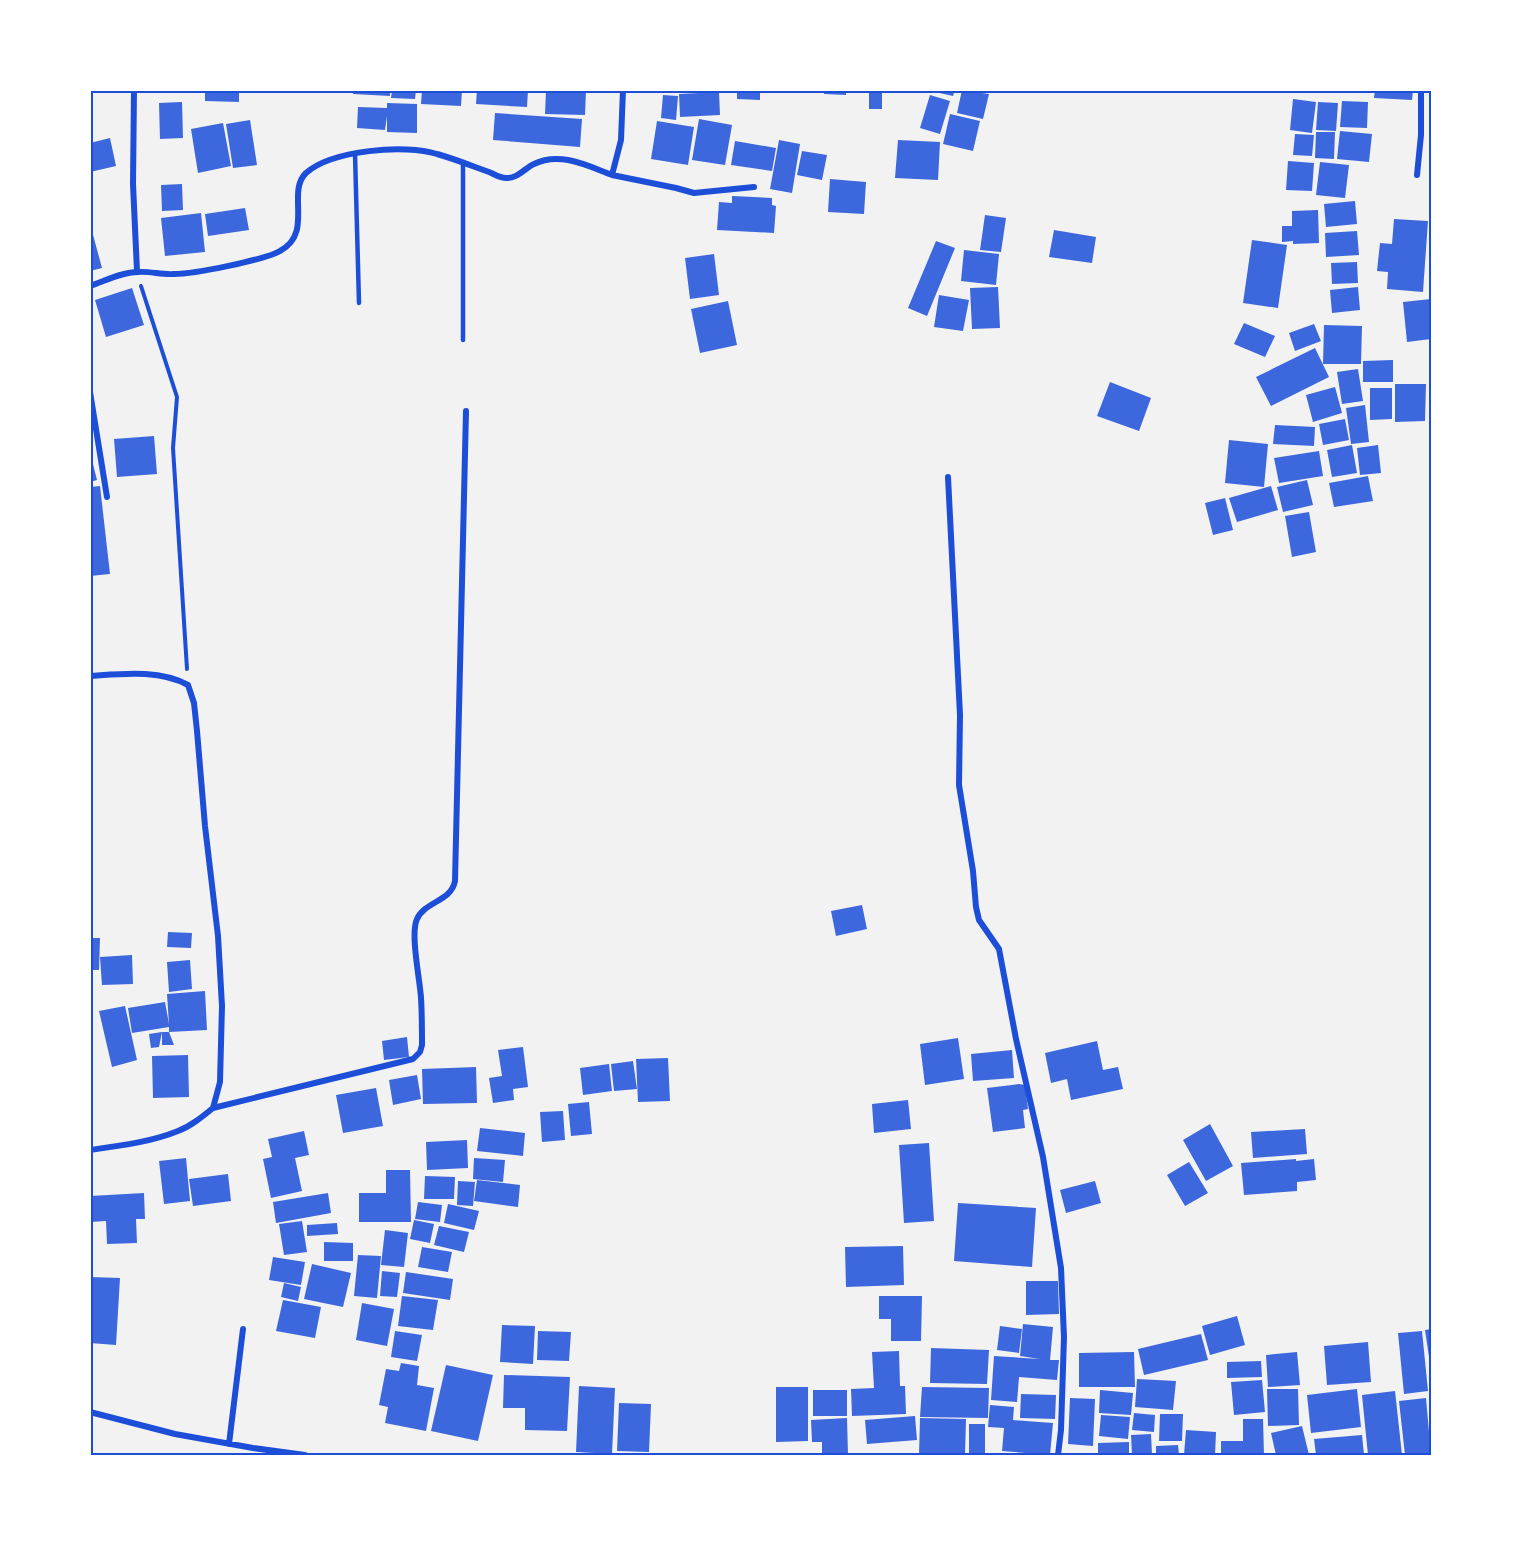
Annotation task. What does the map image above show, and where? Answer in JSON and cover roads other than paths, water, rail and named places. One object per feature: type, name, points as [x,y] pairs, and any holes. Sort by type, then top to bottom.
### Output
[{"type":"street","points":[[134,90],[133,184],[137,272]]},
{"type":"street","points":[[612,175],[621,140],[623,90]]},
{"type":"street","points":[[1417,175],[1421,135],[1421,90]]},
{"type":"street","points":[[90,286],[117,276],[137,272],[174,274],[249,260],[280,251],[292,240],[298,225],[299,184],[303,176],[328,160],[355,154],[384,150],[420,150],[506,178],[515,176],[542,161],[569,159],[612,175],[694,193],[754,187]]},
{"type":"street","points":[[90,392],[107,497]]},
{"type":"street","points":[[90,1150],[132,1143],[177,1131],[194,1123],[213,1108],[413,1059],[421,1049],[421,1000],[415,926],[423,910],[448,894],[455,880],[466,411]]},
{"type":"street","points":[[948,477],[960,715],[959,785],[973,871],[976,907],[981,925],[999,949],[1016,1039],[1043,1157],[1061,1268],[1064,1337],[1058,1455]]},
{"type":"street","points":[[90,676],[117,674],[165,676],[188,685],[194,703],[218,936],[222,1006],[220,1082],[213,1108]]},
{"type":"street","points":[[229,1444],[243,1329]]},
{"type":"street","points":[[90,1412],[175,1434],[304,1455]]},
{"type":"lane","points":[[355,154],[359,303]]},
{"type":"lane","points":[[463,164],[463,340]]}]
